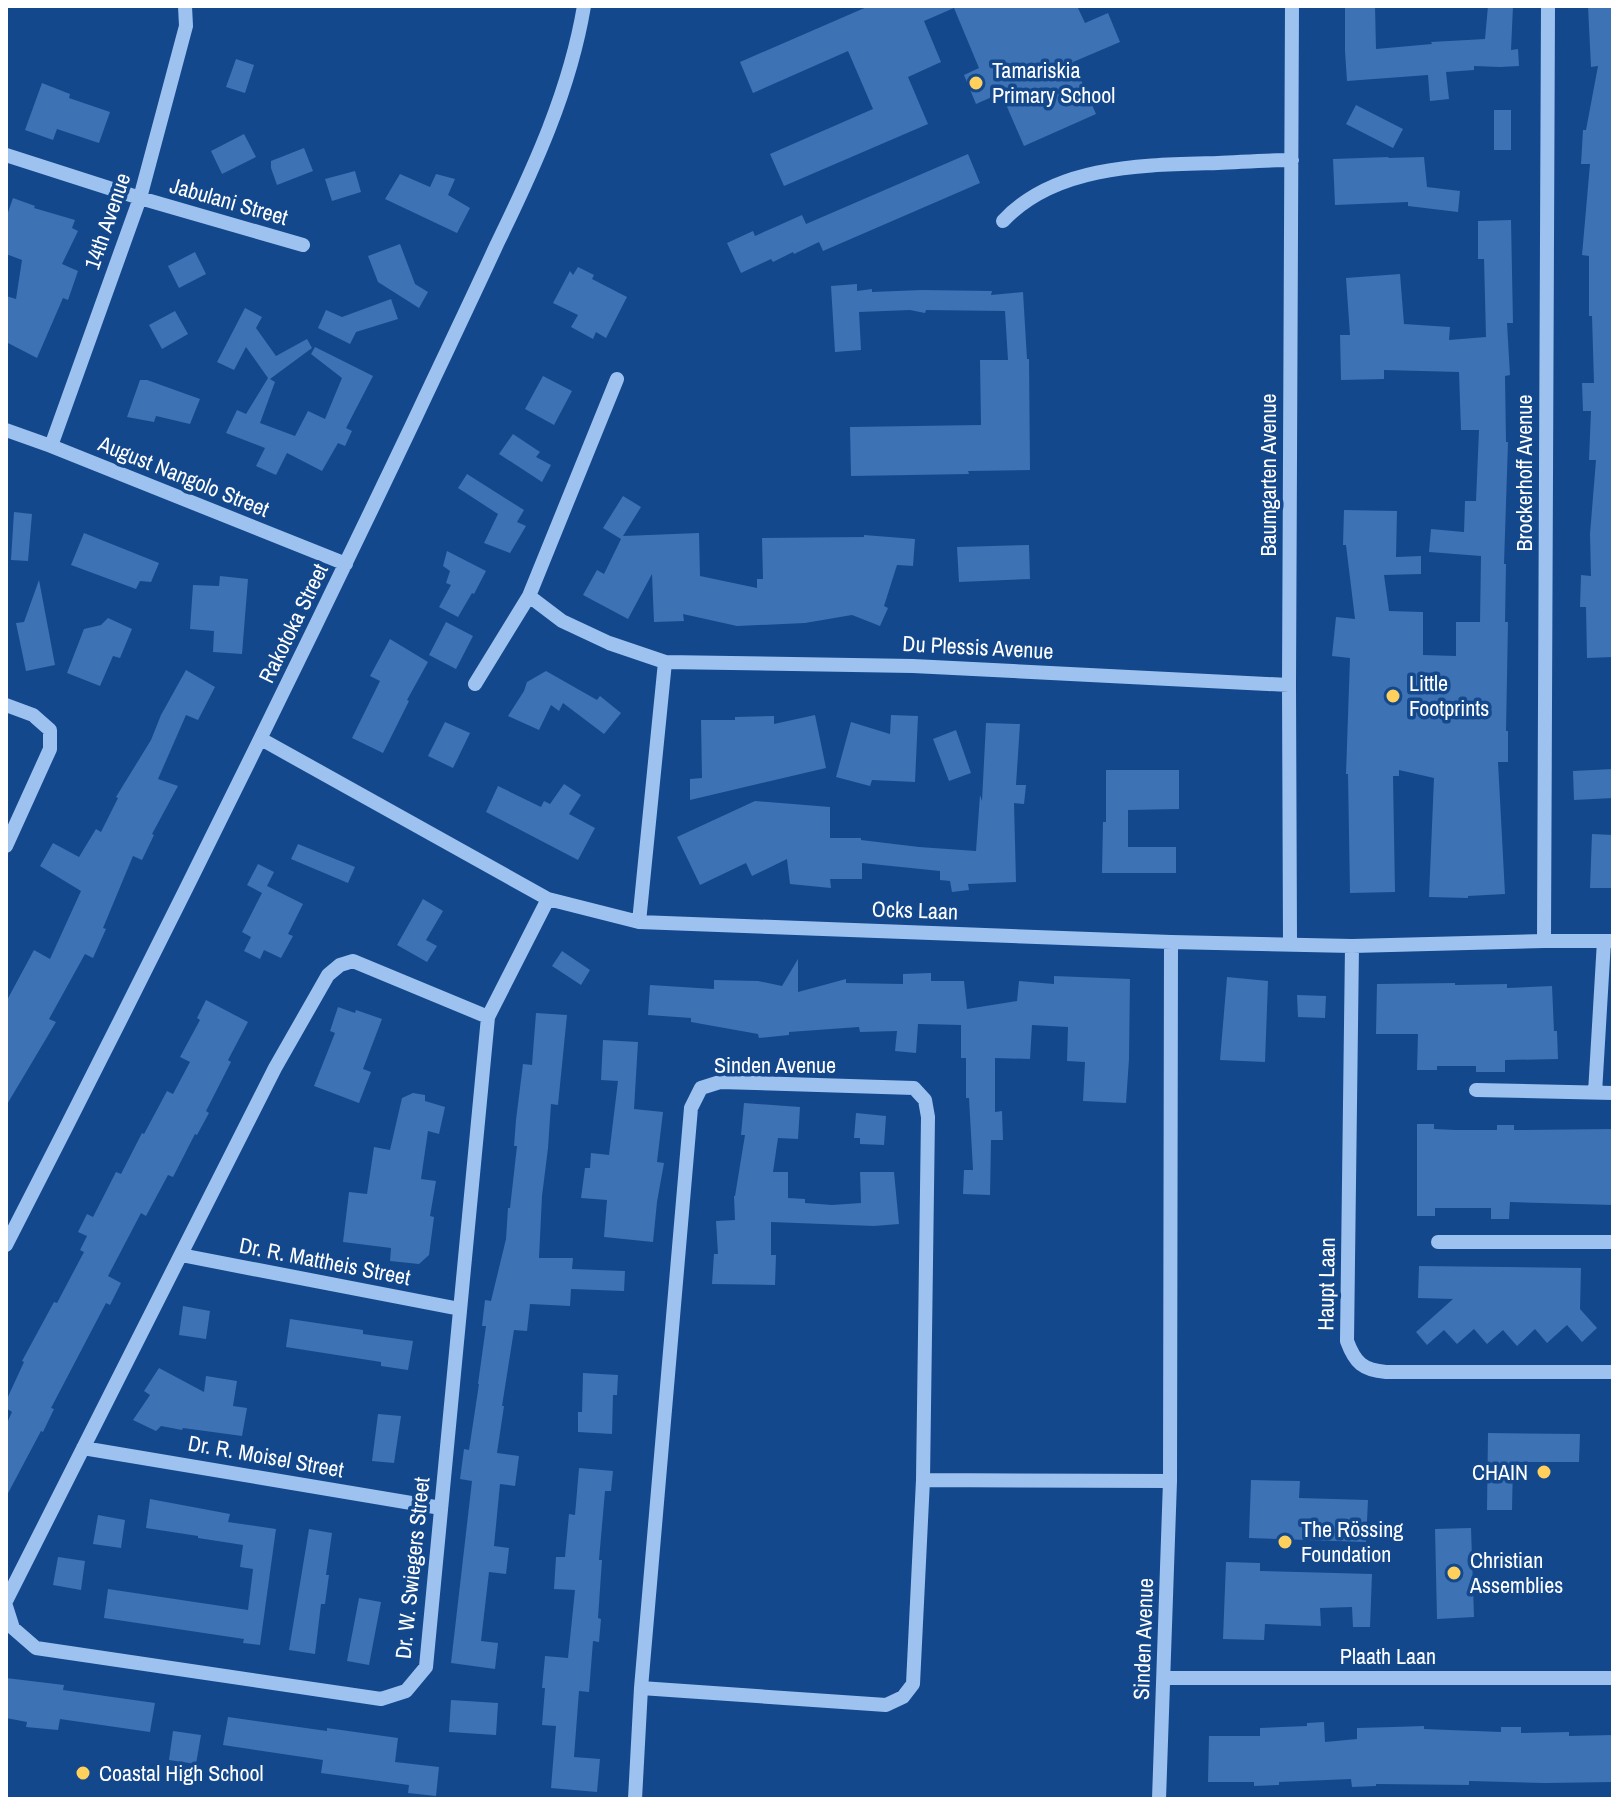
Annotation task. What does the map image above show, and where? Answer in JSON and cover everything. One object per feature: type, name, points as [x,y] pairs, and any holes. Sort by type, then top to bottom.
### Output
[{"type":"street","name":"14th Avenue","points":[[51,446],[140,198],[186,26],[185,6]]},
{"type":"street","name":"Rakotoka Street","points":[[6,1245],[261,739],[526,183],[562,94],[584,6]]},
{"type":"street","name":"Baumgarten Avenue","points":[[1290,944],[1292,6]]},
{"type":"street","name":"Brockerhoff Avenue","points":[[1544,941],[1548,6]]},
{"type":"street","name":"Jabulani Street","points":[[6,155],[303,245]]},
{"type":"street","points":[[1003,221],[1034,196],[1060,183],[1085,176],[1134,167],[1292,160]]},
{"type":"street","points":[[475,684],[529,596],[617,379]]},
{"type":"street","name":"August Nangolo Street","points":[[6,430],[346,564]]},
{"type":"street","name":"Du Plessis Avenue","points":[[529,596],[562,621],[609,643],[665,662],[913,666],[1289,685]]},
{"type":"street","points":[[639,922],[665,662]]},
{"type":"street","points":[[6,705],[33,715],[50,730],[50,749],[6,846]]},
{"type":"street","name":"Ocks Laan","points":[[261,739],[548,899],[639,922],[1352,946],[1608,941]]},
{"type":"street","name":"Dr. W. Swiegers Street","points":[[488,1017],[353,961],[340,965],[328,975],[275,1068],[6,1604],[13,1628],[36,1648],[381,1699],[406,1691],[426,1667],[488,1017],[548,899]]},
{"type":"street","points":[[1595,1093],[1608,941]]},
{"type":"street","name":"Sinden Avenue","points":[[1159,1799],[1170,1481],[1171,942]]},
{"type":"street","name":"Haupt Laan","points":[[1352,946],[1347,1341],[1351,1353],[1359,1364],[1371,1371],[1613,1372]]},
{"type":"street","name":"Sinden Avenue","points":[[635,1799],[641,1688],[691,1108],[701,1088],[720,1082],[914,1088],[925,1100],[928,1117],[923,1480],[913,1684],[903,1697],[886,1705],[641,1688]]},
{"type":"street","points":[[1476,1090],[1613,1093]]},
{"type":"street","points":[[1438,1242],[1613,1242]]},
{"type":"street","name":"Dr. R. Mattheis Street","points":[[181,1255],[460,1309]]},
{"type":"street","name":"Dr. R. Moisel Street","points":[[83,1448],[441,1508]]},
{"type":"street","points":[[923,1480],[1170,1481]]},
{"type":"street","name":"Plaath Laan","points":[[1164,1678],[1613,1678]]},
{"type":"building","points":[[869,6],[1077,6],[1085,23],[1108,13],[1120,42],[1073,62],[1096,114],[1024,146],[1001,93],[976,104],[964,75],[979,68],[954,8],[924,21],[941,62],[908,77],[928,124],[784,186],[770,154],[873,109],[848,51],[753,93],[740,62]]},
{"type":"building","points":[[1345,6],[1375,6],[1376,49],[1485,39],[1488,6],[1513,6],[1511,50],[1518,49],[1519,66],[1474,66],[1474,70],[1446,72],[1449,99],[1430,101],[1428,75],[1347,81]]},
{"type":"building","points":[[1588,6],[1613,6],[1613,657],[1587,658],[1586,607],[1580,607],[1581,575],[1591,576],[1590,534],[1596,460],[1589,460],[1591,411],[1583,411],[1582,383],[1594,383],[1589,256],[1582,255],[1590,164],[1581,164],[1583,130],[1586,130],[1598,66],[1591,67]]},
{"type":"building","points":[[236,59],[254,65],[245,93],[226,87]]},
{"type":"building","points":[[42,83],[70,94],[69,98],[110,112],[99,143],[57,129],[53,140],[25,130]]},
{"type":"building","points":[[1356,105],[1403,129],[1393,148],[1346,124]]},
{"type":"building","points":[[1494,110],[1511,110],[1511,150],[1494,150]]},
{"type":"building","points":[[244,134],[256,157],[222,174],[211,151]]},
{"type":"building","points":[[304,148],[313,171],[277,185],[271,161]]},
{"type":"building","points":[[968,154],[980,183],[823,251],[819,242],[741,273],[727,243],[753,231],[755,236],[802,215],[806,224]]},
{"type":"building","points":[[1424,157],[1427,187],[1460,191],[1458,212],[1408,206],[1408,202],[1335,205],[1333,159]]},
{"type":"building","points":[[355,171],[361,192],[332,201],[325,179]]},
{"type":"building","points":[[400,174],[430,187],[436,174],[455,179],[448,195],[470,208],[457,233],[385,199]]},
{"type":"building","points":[[13,198],[34,208],[75,220],[72,228],[78,231],[62,264],[78,271],[68,300],[63,298],[37,358],[6,342],[6,296],[16,299],[22,260],[6,254],[6,218]]},
{"type":"building","points":[[1511,220],[1513,323],[1507,323],[1510,375],[1505,376],[1508,442],[1504,564],[1505,622],[1508,622],[1508,762],[1498,762],[1505,894],[1468,898],[1429,897],[1434,778],[1399,770],[1399,776],[1393,776],[1395,892],[1350,893],[1346,774],[1350,658],[1332,656],[1336,617],[1355,619],[1346,545],[1343,545],[1344,510],[1397,511],[1396,557],[1421,556],[1421,574],[1384,575],[1389,611],[1423,612],[1423,655],[1456,656],[1456,622],[1480,622],[1481,556],[1429,552],[1431,529],[1464,532],[1465,501],[1476,501],[1479,430],[1461,430],[1459,372],[1384,370],[1384,379],[1341,380],[1340,335],[1350,335],[1346,278],[1400,274],[1404,324],[1450,327],[1449,340],[1486,337],[1484,259],[1478,259],[1478,221]]},
{"type":"building","points":[[400,244],[415,284],[428,292],[419,308],[378,282],[368,256]]},
{"type":"building","points":[[195,252],[206,274],[179,288],[168,266]]},
{"type":"building","points":[[578,267],[594,275],[592,279],[627,297],[606,338],[596,332],[593,339],[571,327],[578,315],[553,303],[570,271],[573,275]]},
{"type":"building","points":[[857,284],[857,291],[872,289],[872,292],[992,291],[991,295],[1023,292],[1029,359],[1030,470],[851,476],[850,427],[981,425],[980,360],[1008,360],[1005,311],[859,312],[861,350],[835,352],[831,286]]},
{"type":"building","points":[[391,299],[398,319],[356,332],[350,344],[318,328],[326,310],[342,317]]},
{"type":"building","points":[[245,308],[262,317],[256,328],[276,356],[307,339],[312,348],[270,379],[275,382],[260,423],[295,436],[308,411],[325,419],[342,378],[311,354],[315,347],[373,376],[346,428],[352,431],[345,446],[338,443],[322,471],[287,453],[276,475],[256,466],[265,448],[226,433],[237,410],[246,414],[268,378],[246,347],[234,370],[217,362]]},
{"type":"building","points":[[175,311],[188,334],[162,349],[149,325]]},
{"type":"building","points":[[543,376],[572,391],[554,425],[525,409]]},
{"type":"building","points":[[140,380],[200,399],[190,424],[156,416],[154,422],[127,417]]},
{"type":"building","points":[[513,434],[540,452],[536,457],[551,465],[542,482],[499,454]]},
{"type":"building","points":[[467,474],[524,510],[517,522],[526,526],[510,553],[484,543],[498,514],[458,488]]},
{"type":"building","points":[[623,496],[641,507],[623,536],[699,533],[700,576],[757,588],[757,579],[763,579],[762,538],[864,535],[915,539],[913,566],[897,565],[884,606],[888,608],[880,626],[852,615],[805,623],[737,626],[683,614],[684,621],[654,622],[652,574],[628,619],[583,595],[597,570],[604,574],[621,539],[603,528]]},
{"type":"building","points":[[14,512],[32,514],[28,561],[11,560]]},
{"type":"building","points":[[84,533],[159,563],[151,582],[140,581],[136,589],[71,565]]},
{"type":"building","points":[[1029,545],[1030,579],[959,582],[957,547]]},
{"type":"building","points":[[447,551],[486,571],[458,617],[439,607],[451,585],[446,583],[450,571],[443,566]]},
{"type":"building","points":[[220,576],[248,579],[242,654],[213,652],[214,631],[190,629],[193,585],[219,586]]},
{"type":"building","points":[[39,580],[55,665],[26,671],[16,623],[24,622]]},
{"type":"building","points":[[108,618],[132,629],[120,658],[113,656],[100,686],[67,673],[84,629],[101,625]]},
{"type":"building","points":[[446,622],[473,636],[456,669],[429,655]]},
{"type":"building","points":[[390,639],[428,662],[383,753],[352,738],[380,681],[370,676]]},
{"type":"building","points":[[186,670],[215,687],[198,720],[186,715],[158,779],[178,786],[142,860],[133,856],[93,958],[85,954],[49,1019],[56,1022],[6,1106],[6,1002],[34,950],[50,959],[81,891],[40,866],[53,843],[79,857],[96,829],[101,832],[116,797],[151,740]]},
{"type":"building","points":[[546,671],[597,700],[600,696],[621,713],[604,734],[563,703],[559,711],[551,705],[539,730],[508,716],[527,682]]},
{"type":"building","points":[[815,715],[826,768],[690,800],[690,779],[702,778],[701,720],[774,716],[774,724]]},
{"type":"building","points":[[891,715],[918,716],[915,782],[872,780],[870,786],[836,777],[851,722],[890,734]]},
{"type":"building","points":[[445,722],[470,733],[453,768],[428,756]]},
{"type":"building","points":[[986,723],[1020,724],[1016,785],[1026,785],[1024,804],[1014,803],[1016,882],[968,884],[969,890],[952,892],[950,881],[940,880],[940,871],[862,863],[862,879],[830,879],[831,888],[790,884],[787,859],[752,876],[746,863],[700,885],[677,837],[755,801],[830,807],[830,838],[861,838],[919,847],[976,851]]},
{"type":"building","points":[[956,730],[971,773],[949,781],[933,739]]},
{"type":"building","points":[[1613,769],[1613,798],[1574,800],[1573,771]]},
{"type":"building","points":[[1106,770],[1179,770],[1179,809],[1128,810],[1128,847],[1176,847],[1176,873],[1102,873]]},
{"type":"building","points":[[564,784],[581,795],[569,814],[595,828],[578,860],[486,812],[498,786],[541,807],[544,801],[550,804]]},
{"type":"building","points":[[1592,834],[1613,835],[1613,888],[1590,888]]},
{"type":"building","points":[[298,844],[355,867],[348,883],[291,859]]},
{"type":"building","points":[[258,864],[274,872],[267,886],[303,904],[288,934],[293,936],[281,958],[264,950],[260,959],[244,951],[251,937],[242,932],[262,893],[247,885]]},
{"type":"building","points":[[423,899],[443,911],[426,940],[437,946],[427,962],[397,945]]},
{"type":"building","points":[[562,951],[590,970],[581,985],[552,966]]},
{"type":"building","points":[[798,959],[798,992],[846,979],[846,983],[903,984],[903,974],[931,973],[931,981],[964,981],[967,1009],[1017,1001],[1019,981],[1054,984],[1054,976],[1130,979],[1126,1103],[1083,1101],[1085,1062],[1067,1061],[1068,1027],[1032,1025],[1030,1059],[995,1058],[995,1112],[1002,1111],[1003,1140],[991,1140],[990,1195],[963,1194],[964,1170],[973,1170],[969,1098],[966,1098],[966,1058],[961,1058],[961,1025],[918,1024],[916,1053],[895,1051],[897,1031],[860,1032],[859,1027],[789,1032],[789,1035],[759,1038],[758,1034],[691,1022],[691,1018],[648,1015],[650,985],[714,989],[714,980],[758,981],[782,986]]},
{"type":"building","points":[[1227,977],[1268,981],[1265,1062],[1220,1060]]},
{"type":"building","points":[[1377,984],[1507,984],[1507,988],[1552,986],[1558,1059],[1505,1060],[1505,1072],[1476,1072],[1476,1066],[1437,1066],[1437,1070],[1417,1070],[1418,1034],[1376,1034]]},
{"type":"building","points":[[1297,995],[1326,996],[1325,1018],[1298,1017]]},
{"type":"building","points":[[206,1000],[248,1022],[228,1060],[231,1062],[197,1135],[173,1177],[168,1175],[146,1216],[141,1213],[108,1276],[121,1283],[110,1305],[106,1303],[51,1408],[54,1409],[43,1432],[6,1497],[6,1425],[12,1412],[6,1408],[6,1401],[22,1361],[84,1252],[80,1250],[87,1236],[78,1232],[87,1214],[93,1217],[116,1172],[121,1174],[167,1091],[173,1094],[190,1062],[180,1057],[200,1020],[197,1018]]},
{"type":"building","points":[[338,1007],[382,1019],[363,1069],[371,1072],[359,1103],[314,1086],[335,1033],[330,1031]]},
{"type":"building","points":[[536,1013],[567,1015],[558,1105],[551,1104],[539,1258],[573,1258],[572,1269],[625,1271],[624,1291],[571,1289],[570,1306],[530,1304],[527,1331],[514,1330],[497,1453],[519,1456],[515,1486],[500,1484],[494,1546],[509,1548],[506,1574],[489,1572],[481,1641],[498,1643],[495,1669],[451,1663],[472,1481],[460,1479],[464,1449],[469,1450],[479,1384],[486,1326],[482,1326],[485,1300],[491,1301],[506,1239],[523,1064],[532,1065]]},
{"type":"building","points":[[603,1040],[638,1042],[634,1109],[663,1112],[657,1162],[664,1163],[653,1242],[604,1237],[607,1200],[581,1198],[585,1168],[590,1168],[591,1153],[609,1155],[618,1081],[601,1080]]},
{"type":"building","points":[[413,1093],[425,1095],[425,1101],[445,1107],[439,1134],[428,1131],[421,1179],[436,1181],[430,1216],[434,1217],[429,1255],[419,1264],[390,1261],[391,1248],[343,1242],[349,1192],[367,1194],[374,1147],[390,1150],[402,1098]]},
{"type":"building","points":[[744,1103],[800,1107],[798,1139],[778,1138],[773,1172],[788,1172],[788,1198],[832,1205],[861,1203],[860,1172],[894,1172],[899,1224],[771,1222],[771,1255],[776,1255],[775,1285],[712,1284],[714,1254],[718,1254],[716,1221],[735,1220],[734,1196],[745,1135],[741,1135]]},
{"type":"building","points":[[856,1113],[886,1116],[884,1145],[860,1144],[860,1138],[854,1138]]},
{"type":"building","points":[[1417,1124],[1434,1124],[1434,1129],[1456,1130],[1497,1130],[1497,1125],[1514,1125],[1514,1130],[1613,1129],[1613,1205],[1510,1202],[1509,1219],[1491,1219],[1491,1208],[1435,1208],[1435,1216],[1417,1216]]},
{"type":"building","points":[[1419,1266],[1581,1268],[1580,1309],[1597,1328],[1582,1342],[1567,1325],[1547,1343],[1535,1329],[1517,1346],[1503,1330],[1487,1344],[1474,1329],[1457,1344],[1444,1330],[1427,1345],[1416,1332],[1453,1299],[1418,1298]]},
{"type":"building","points":[[183,1306],[210,1311],[206,1339],[179,1335]]},
{"type":"building","points":[[290,1319],[413,1341],[408,1370],[381,1366],[381,1362],[286,1347]]},
{"type":"building","points":[[159,1368],[204,1392],[206,1376],[237,1381],[233,1406],[247,1408],[242,1436],[161,1426],[156,1431],[133,1420],[150,1395],[144,1391]]},
{"type":"building","points":[[583,1373],[618,1375],[617,1395],[613,1395],[612,1434],[578,1432]]},
{"type":"building","points":[[378,1414],[401,1416],[394,1463],[372,1461]]},
{"type":"building","points":[[1488,1433],[1580,1434],[1579,1462],[1513,1462],[1512,1510],[1487,1510]]},
{"type":"building","points":[[579,1468],[613,1471],[611,1491],[605,1491],[599,1560],[602,1560],[599,1642],[593,1641],[589,1692],[579,1691],[574,1757],[600,1759],[597,1792],[551,1788],[556,1726],[542,1725],[545,1656],[568,1658],[575,1590],[554,1589],[556,1557],[565,1557],[569,1514],[575,1515]]},
{"type":"building","points":[[1251,1480],[1300,1481],[1299,1498],[1368,1500],[1366,1542],[1249,1538]]},
{"type":"building","points":[[150,1499],[230,1514],[228,1522],[276,1529],[260,1645],[243,1643],[244,1639],[104,1618],[108,1589],[248,1610],[253,1569],[240,1567],[243,1545],[146,1528]]},
{"type":"building","points":[[98,1515],[125,1520],[121,1548],[93,1544]]},
{"type":"building","name":"Christian Assemblies","points":[[1471,1528],[1474,1617],[1437,1619],[1435,1529]]},
{"type":"building","points":[[309,1529],[332,1533],[325,1604],[321,1604],[315,1654],[289,1650]]},
{"type":"building","points":[[58,1557],[85,1561],[81,1590],[53,1585]]},
{"type":"building","points":[[1226,1562],[1260,1563],[1260,1571],[1372,1574],[1370,1627],[1353,1627],[1352,1607],[1320,1608],[1321,1626],[1265,1624],[1264,1640],[1223,1639]]},
{"type":"building","points":[[359,1598],[381,1602],[369,1665],[347,1661]]},
{"type":"building","points":[[6,1678],[64,1685],[63,1690],[155,1703],[150,1732],[60,1719],[58,1730],[26,1727],[27,1722],[6,1718]]},
{"type":"building","points":[[451,1700],[498,1703],[496,1735],[449,1732]]},
{"type":"building","points":[[228,1717],[398,1738],[395,1762],[439,1767],[436,1796],[408,1793],[409,1785],[321,1773],[323,1760],[223,1745]]},
{"type":"building","points":[[1324,1722],[1325,1742],[1357,1739],[1357,1728],[1424,1726],[1424,1729],[1501,1732],[1501,1727],[1521,1727],[1521,1733],[1613,1735],[1613,1782],[1469,1781],[1469,1785],[1376,1784],[1352,1787],[1351,1779],[1254,1786],[1254,1782],[1208,1782],[1209,1736],[1260,1736],[1260,1728]]},
{"type":"building","points":[[173,1731],[201,1735],[196,1764],[169,1760]]},
{"type":"place","name":"Tamariskia Primary School","points":[[976,83]]},
{"type":"place","name":"Little Footprints","points":[[1393,696]]},
{"type":"place","name":"CHAIN","points":[[1544,1472]]},
{"type":"place","name":"The Rössing Foundation","points":[[1285,1542]]},
{"type":"place","name":"Christian Assemblies","points":[[1454,1573]]},
{"type":"place","name":"Coastal High School","points":[[83,1773]]}]
